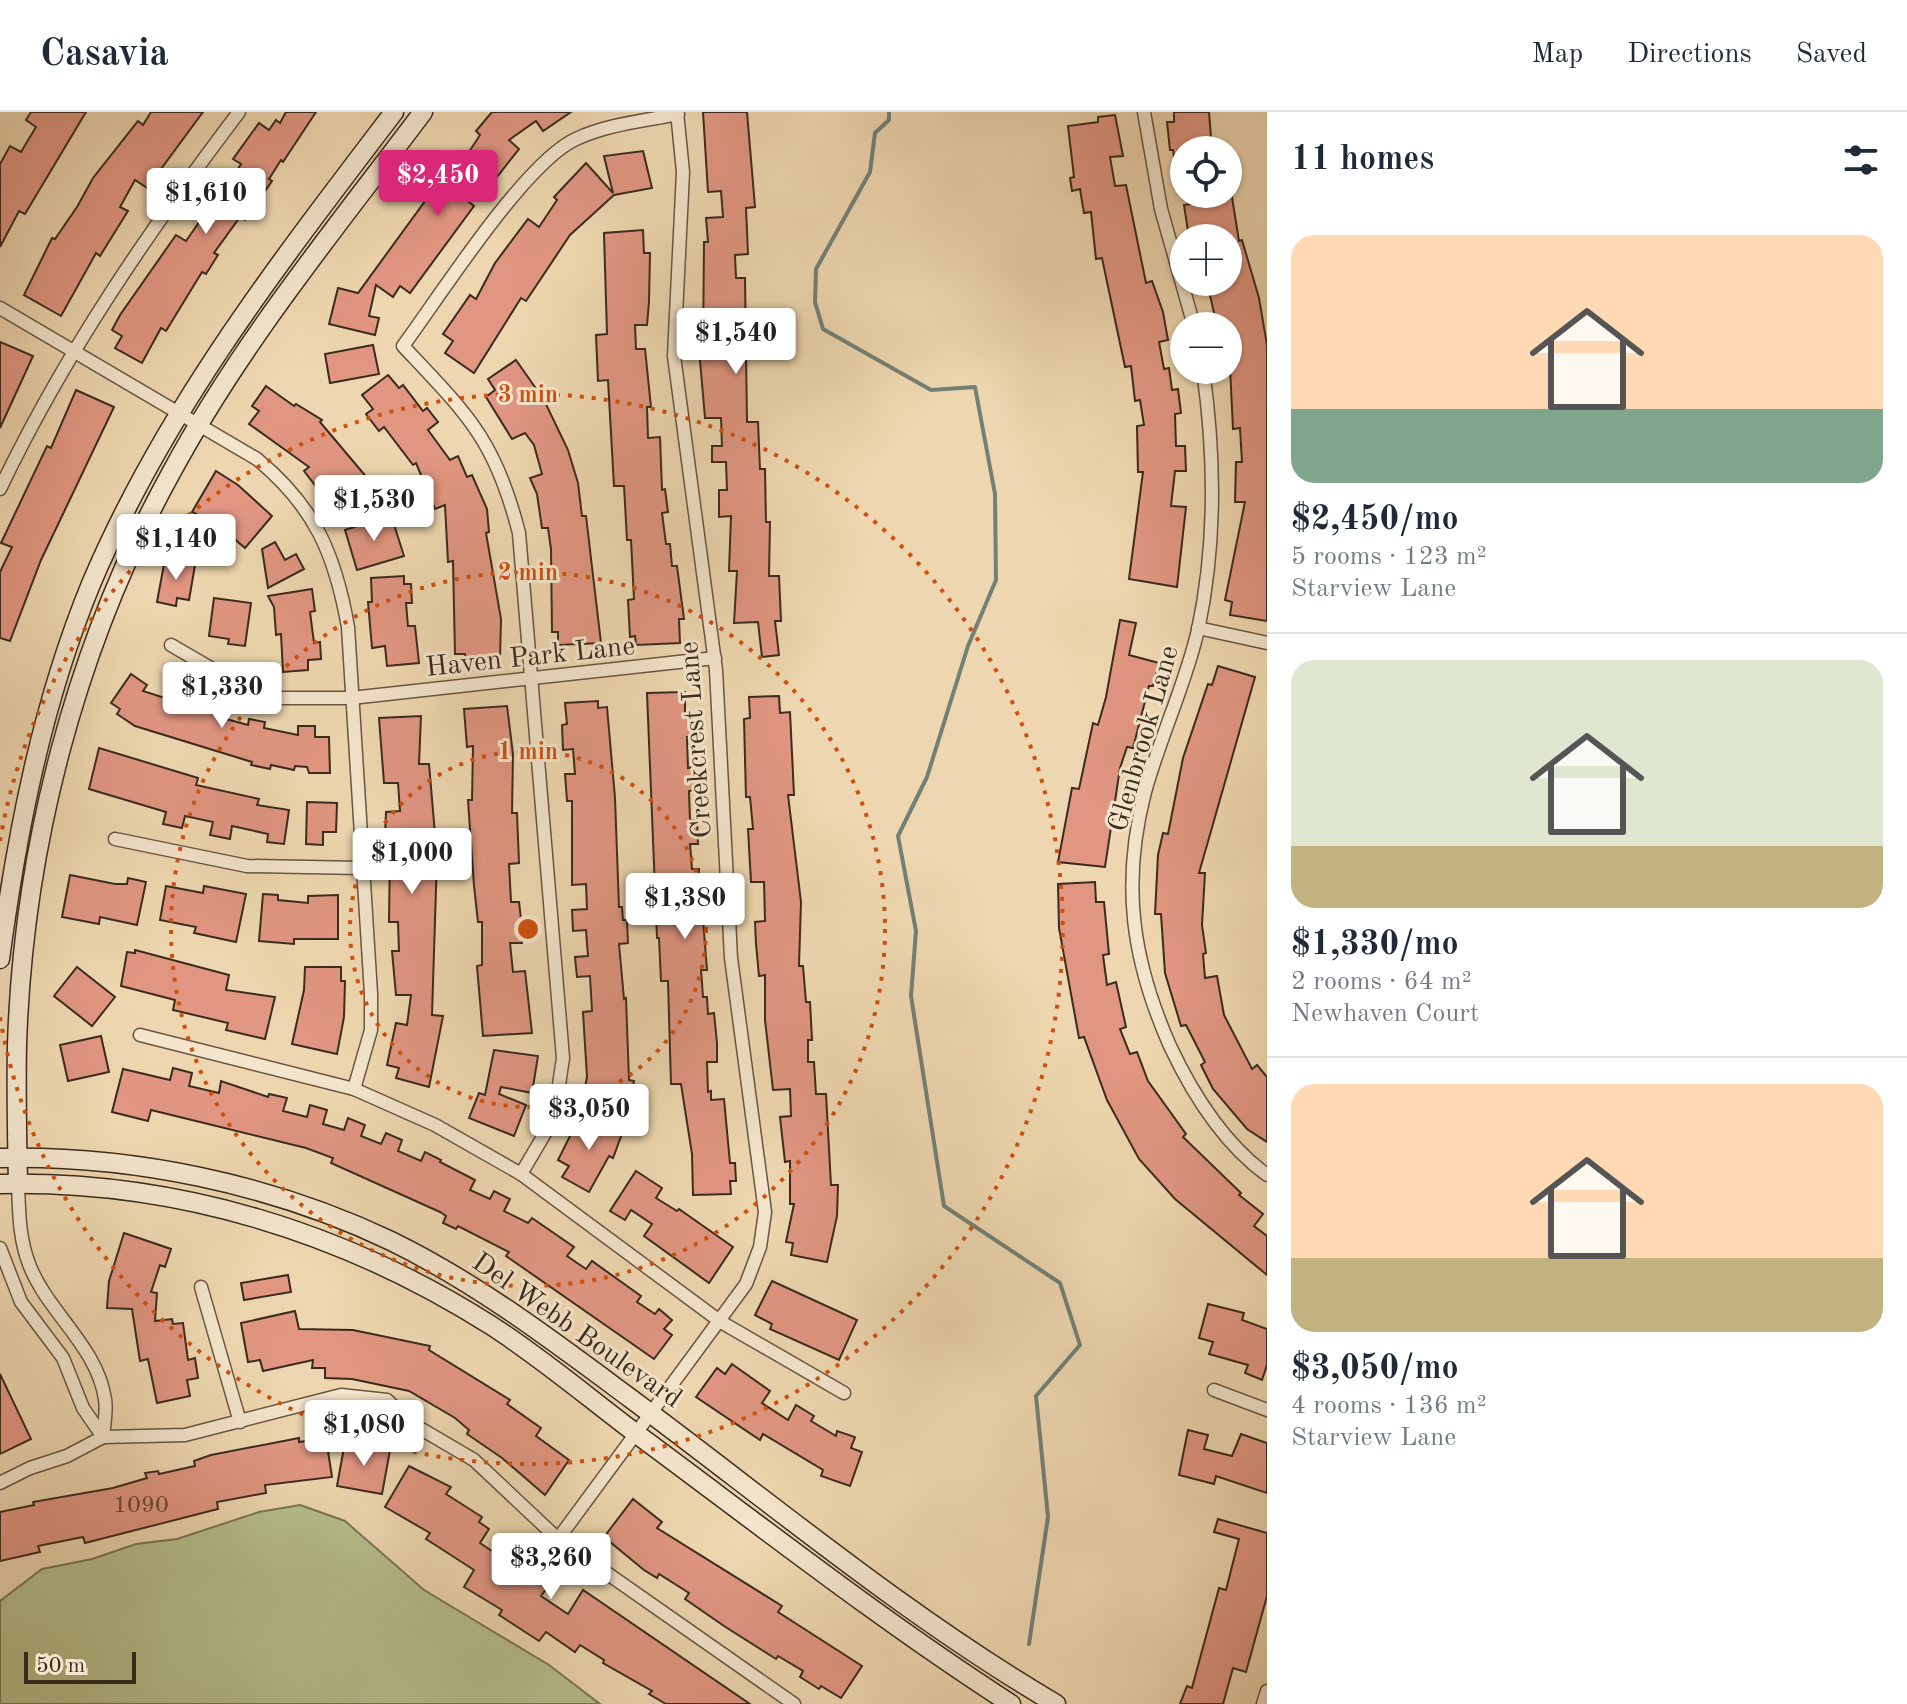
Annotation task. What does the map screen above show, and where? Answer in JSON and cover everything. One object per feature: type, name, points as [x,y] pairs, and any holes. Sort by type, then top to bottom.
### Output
[{"type":"street","points":[[0,489],[72,351],[167,207],[239,112]]},
{"type":"street","points":[[103,1437],[105,1400],[98,1377],[83,1346],[42,1290],[29,1265],[9,1184],[29,909],[54,779],[72,715],[114,594],[190,417],[256,294],[394,112]]},
{"type":"street","points":[[0,959],[18,841],[48,712],[68,648],[118,524],[190,417],[423,112]]},
{"type":"street","points":[[1144,112],[1161,209],[1190,312]]},
{"type":"street","points":[[521,1174],[554,1118],[563,1058],[519,533],[493,452],[470,417],[403,346],[510,201],[540,167],[573,140],[604,128],[678,113]]},
{"type":"street","name":"Creekcrest Lane","points":[[558,1539],[721,1322],[746,1284],[760,1247],[765,1212],[731,958],[715,658],[674,356],[683,172],[678,113]]},
{"type":"street","points":[[0,308],[257,459],[283,480],[307,510],[327,545],[340,583],[348,627],[371,994],[371,1030],[354,1089]]},
{"type":"street","name":"Glenbrook Lane","points":[[1205,384],[1212,431],[1211,505],[1198,628],[1145,791],[1130,872],[1135,946],[1151,1002],[1191,1092],[1247,1161],[1267,1175]]},
{"type":"street","points":[[1198,628],[1267,643]]},
{"type":"street","name":"Haven Park Lane","points":[[171,645],[250,691],[282,698],[351,698],[715,658]]},
{"type":"street","points":[[115,839],[247,866],[361,868]]},
{"type":"street","points":[[140,1035],[354,1089],[435,1125],[521,1174],[721,1322],[844,1393]]},
{"type":"street","name":"Del Webb Boulevard","points":[[9,1157],[88,1161],[178,1173],[247,1189],[338,1219],[390,1241],[480,1291],[931,1651],[1011,1704]]},
{"type":"street","name":"Del Webb Boulevard","points":[[9,1184],[87,1185],[174,1197],[279,1224],[330,1241],[406,1276],[496,1328],[644,1424],[1056,1704]]},
{"type":"street","points":[[0,1248],[21,1302],[63,1358],[83,1408],[103,1437]]},
{"type":"street","points":[[201,1287],[240,1422]]},
{"type":"street","points":[[1214,1390],[1267,1410]]},
{"type":"street","points":[[0,1483],[30,1468],[67,1456],[103,1437],[185,1435],[341,1395],[387,1400],[411,1423],[474,1460],[558,1539],[794,1704]]},
{"type":"street","points":[[1263,1704],[1267,1691]]},
{"type":"green space","points":[[300,1505],[345,1521],[424,1590],[549,1665],[600,1704],[0,1704],[0,1601],[42,1569],[92,1559],[136,1544],[177,1539],[259,1512]]},
{"type":"building","points":[[31,112],[86,112],[25,214],[19,211],[0,247],[0,164],[10,146],[21,152],[36,127],[26,120]]},
{"type":"building","points":[[151,112],[203,112],[147,188],[135,180],[120,207],[128,211],[100,256],[96,253],[61,316],[24,295],[52,238],[55,239],[77,207],[93,178],[138,121],[143,125]]},
{"type":"building","points":[[286,112],[316,112],[283,162],[281,160],[269,179],[272,181],[245,220],[240,217],[214,253],[218,255],[206,274],[202,272],[166,331],[161,328],[142,363],[115,348],[122,336],[112,330],[120,315],[176,235],[186,241],[202,218],[193,211],[215,180],[226,188],[241,164],[233,159],[259,123],[269,130],[276,120],[280,123]]},
{"type":"building","points":[[492,112],[571,112],[543,131],[536,121],[509,140],[519,149],[493,182],[482,175],[465,199],[474,206],[410,293],[400,286],[393,297],[376,285],[369,316],[379,318],[375,335],[329,324],[338,288],[358,293],[447,171],[454,175],[480,135],[476,131]]},
{"type":"building","points":[[703,112],[747,112],[755,207],[746,208],[748,254],[735,255],[736,278],[745,278],[747,422],[758,422],[760,469],[765,469],[766,522],[770,522],[769,576],[779,576],[781,621],[775,621],[779,655],[762,657],[758,622],[734,623],[737,571],[729,571],[731,516],[719,517],[719,490],[727,490],[726,462],[712,462],[712,446],[722,446],[721,418],[705,418],[699,349],[703,348],[704,242],[708,242],[706,218],[723,217],[721,191],[708,192]]},
{"type":"building","points":[[1174,112],[1209,112],[1211,136],[1170,136],[1170,150],[1167,122],[1174,122]]},
{"type":"building","points":[[1115,115],[1123,156],[1110,157],[1115,186],[1126,185],[1146,283],[1152,281],[1163,312],[1168,340],[1159,342],[1164,369],[1169,368],[1172,390],[1178,389],[1181,413],[1175,414],[1176,446],[1185,446],[1186,471],[1175,471],[1171,506],[1186,507],[1177,587],[1129,579],[1143,472],[1138,472],[1137,426],[1144,425],[1140,400],[1135,401],[1131,366],[1125,367],[1102,258],[1096,259],[1091,212],[1084,213],[1080,189],[1072,191],[1070,178],[1074,177],[1068,126],[1098,122],[1098,117]]},
{"type":"building","points":[[643,151],[652,188],[614,195],[570,235],[526,301],[521,298],[474,373],[445,353],[453,341],[443,334],[470,295],[476,299],[495,263],[528,219],[539,227],[557,200],[554,197],[586,163],[613,193],[604,156]]},
{"type":"building","points":[[1184,208],[1234,208],[1236,224],[1187,224]]},
{"type":"building","points":[[643,230],[644,253],[650,253],[649,302],[647,325],[635,325],[636,349],[645,349],[651,407],[647,407],[648,438],[660,437],[662,490],[665,489],[668,512],[662,513],[666,544],[670,544],[672,566],[677,566],[684,619],[679,619],[680,643],[636,645],[635,636],[630,637],[628,600],[634,599],[631,540],[627,540],[624,486],[614,486],[608,380],[598,381],[596,335],[607,334],[604,233]]},
{"type":"building","points":[[1242,240],[1259,298],[1267,345],[1267,621],[1230,615],[1232,602],[1225,600],[1245,502],[1235,502],[1236,462],[1242,462],[1240,428],[1233,429],[1231,384],[1242,384],[1242,312],[1214,312],[1210,296],[1242,296]]},
{"type":"building","points":[[0,342],[33,356],[0,428]]},
{"type":"building","points":[[373,345],[379,374],[330,383],[325,354]]},
{"type":"building","points":[[516,360],[544,400],[568,450],[578,483],[582,516],[586,516],[601,643],[558,645],[558,632],[552,632],[548,528],[542,528],[537,494],[530,478],[542,474],[534,445],[525,433],[512,439],[486,397],[495,390],[488,379]]},
{"type":"building","points":[[388,375],[399,388],[403,385],[423,411],[427,408],[438,422],[428,430],[450,460],[458,456],[467,477],[472,475],[487,509],[489,532],[486,533],[501,619],[500,659],[466,660],[465,654],[455,654],[453,561],[448,562],[445,505],[435,509],[416,463],[413,465],[384,427],[379,431],[366,414],[373,409],[362,395]]},
{"type":"building","points":[[266,386],[294,406],[296,404],[322,420],[320,422],[379,492],[354,513],[341,497],[331,506],[304,471],[309,467],[249,424],[259,411],[252,406]]},
{"type":"building","points":[[76,390],[114,407],[41,560],[10,641],[0,638],[0,572],[12,547],[1,543],[47,446],[51,448]]},
{"type":"building","points":[[216,471],[238,485],[272,516],[245,548],[216,523],[192,512]]},
{"type":"building","points":[[391,515],[404,556],[357,570],[345,530]]},
{"type":"building","points":[[275,542],[285,560],[296,554],[304,569],[268,588],[262,549]]},
{"type":"building","points":[[165,559],[195,565],[189,600],[177,598],[176,606],[157,602]]},
{"type":"building","points":[[404,576],[404,584],[411,584],[412,603],[406,603],[408,626],[415,626],[419,663],[387,666],[385,646],[372,648],[368,602],[372,602],[371,578]]},
{"type":"building","points":[[312,589],[315,611],[310,612],[314,643],[320,642],[321,659],[308,660],[308,670],[283,672],[281,634],[276,635],[274,607],[268,596]]},
{"type":"building","points":[[214,598],[251,603],[245,646],[228,644],[229,639],[209,636]]},
{"type":"building","points":[[1120,620],[1136,623],[1129,655],[1159,663],[1153,686],[1149,686],[1133,748],[1127,747],[1120,768],[1105,867],[1058,862],[1072,788],[1079,789],[1093,723],[1098,725],[1106,697]]},
{"type":"building","points":[[1218,666],[1255,677],[1199,873],[1205,873],[1202,925],[1206,953],[1203,954],[1205,978],[1217,976],[1224,1015],[1252,1069],[1257,1065],[1267,1077],[1267,1142],[1247,1129],[1213,1089],[1201,1065],[1205,1062],[1186,1025],[1181,1026],[1165,973],[1161,914],[1155,914],[1158,855],[1163,833],[1168,834],[1183,758],[1208,684],[1212,685]]},
{"type":"building","points":[[131,674],[147,685],[143,691],[174,701],[178,691],[222,708],[219,717],[248,725],[249,719],[265,722],[264,728],[298,735],[298,726],[315,726],[315,737],[329,737],[330,773],[309,773],[307,767],[295,766],[294,770],[251,765],[252,762],[135,726],[117,714],[120,709],[111,703]]},
{"type":"building","points":[[685,692],[685,714],[692,714],[692,737],[687,737],[688,768],[694,767],[695,790],[689,791],[690,820],[697,820],[698,844],[690,844],[692,869],[699,869],[697,919],[703,919],[707,970],[701,970],[703,997],[707,997],[708,1014],[714,1013],[717,1043],[717,1062],[707,1062],[708,1092],[711,1091],[711,1100],[724,1099],[730,1163],[735,1163],[736,1181],[730,1181],[731,1194],[693,1195],[692,1154],[681,1084],[671,1084],[668,981],[661,981],[657,938],[647,693]]},
{"type":"building","points":[[779,696],[780,713],[790,712],[794,795],[788,795],[801,902],[799,966],[803,966],[806,1002],[810,1002],[812,1040],[808,1040],[808,1062],[814,1062],[816,1094],[826,1094],[831,1185],[838,1185],[837,1216],[827,1262],[791,1255],[793,1243],[786,1242],[794,1204],[790,1204],[790,1161],[785,1162],[780,1117],[791,1116],[790,1089],[773,1090],[765,1020],[765,975],[759,976],[756,944],[755,922],[765,921],[764,882],[751,882],[748,829],[753,829],[750,797],[746,797],[744,719],[750,718],[749,697]]},
{"type":"building","points":[[598,701],[598,708],[607,707],[615,798],[619,907],[622,907],[623,920],[627,920],[628,943],[619,944],[626,998],[629,1080],[634,1081],[628,1111],[582,1102],[587,1077],[583,1012],[592,1011],[590,976],[577,977],[575,957],[588,956],[586,930],[573,931],[572,910],[587,909],[586,884],[572,885],[572,801],[567,801],[565,774],[575,774],[573,749],[563,750],[562,725],[567,724],[565,703]]},
{"type":"building","points":[[507,706],[513,754],[512,813],[517,813],[519,863],[509,864],[511,902],[519,902],[522,928],[522,943],[510,943],[513,972],[525,971],[532,1033],[483,1036],[477,966],[482,965],[482,922],[478,922],[468,800],[472,800],[473,746],[467,747],[464,709]]},
{"type":"building","points":[[421,716],[419,764],[429,764],[437,857],[432,1015],[443,1016],[429,1087],[396,1078],[399,1068],[387,1065],[396,1023],[407,1025],[411,995],[396,995],[392,951],[399,951],[398,922],[389,922],[390,849],[386,849],[385,835],[386,812],[400,811],[398,783],[384,783],[379,718]]},
{"type":"building","points":[[99,748],[198,778],[196,785],[259,799],[257,805],[289,810],[284,844],[267,842],[268,834],[232,826],[230,839],[210,835],[213,822],[185,816],[182,828],[163,824],[166,812],[89,789]]},
{"type":"building","points":[[307,802],[337,803],[336,832],[323,832],[323,845],[306,844]]},
{"type":"building","points":[[70,875],[115,884],[127,884],[128,878],[146,882],[137,925],[100,917],[99,924],[62,917]]},
{"type":"building","points":[[1095,882],[1096,902],[1104,902],[1109,954],[1103,955],[1107,985],[1116,982],[1126,1027],[1120,1029],[1130,1054],[1137,1052],[1148,1081],[1186,1134],[1183,1137],[1241,1193],[1239,1195],[1263,1214],[1254,1226],[1267,1236],[1267,1275],[1175,1199],[1139,1159],[1107,1100],[1084,1037],[1079,1038],[1059,928],[1058,884]]},
{"type":"building","points":[[166,886],[203,893],[204,886],[246,894],[236,942],[194,933],[196,927],[160,920]]},
{"type":"building","points":[[263,894],[278,895],[278,900],[308,903],[308,896],[338,895],[338,939],[294,939],[294,944],[259,941]]},
{"type":"building","points":[[135,950],[229,975],[226,990],[275,997],[265,1039],[226,1030],[228,1023],[173,1010],[175,1000],[121,986],[127,952],[135,953]]},
{"type":"building","points":[[77,967],[115,997],[92,1026],[54,996]]},
{"type":"building","points":[[305,967],[341,967],[341,981],[345,981],[344,1017],[337,1054],[292,1044],[304,990]]},
{"type":"building","points":[[101,1036],[109,1072],[68,1081],[60,1045]]},
{"type":"building","points":[[494,1050],[538,1056],[532,1093],[501,1087],[499,1094],[526,1105],[514,1136],[469,1118],[479,1093],[485,1095]]},
{"type":"building","points":[[173,1068],[192,1073],[189,1086],[219,1093],[221,1081],[268,1097],[269,1094],[287,1098],[283,1111],[307,1117],[310,1105],[327,1110],[323,1124],[344,1130],[348,1118],[365,1125],[361,1136],[381,1144],[386,1133],[402,1140],[398,1151],[421,1161],[425,1152],[441,1160],[475,1180],[470,1190],[490,1199],[494,1191],[510,1199],[504,1211],[528,1223],[532,1218],[574,1247],[567,1256],[586,1269],[592,1261],[641,1296],[637,1302],[655,1314],[659,1309],[672,1320],[664,1329],[672,1335],[654,1359],[506,1256],[509,1252],[458,1226],[456,1229],[443,1223],[446,1216],[440,1212],[331,1163],[333,1158],[306,1148],[151,1110],[148,1121],[112,1112],[123,1069],[170,1080]]},
{"type":"building","points":[[592,1118],[623,1131],[613,1158],[609,1156],[589,1192],[562,1177],[569,1166],[558,1160],[576,1124],[588,1129]]},
{"type":"building","points":[[636,1171],[662,1188],[656,1198],[677,1211],[679,1209],[733,1247],[709,1283],[644,1236],[652,1224],[631,1210],[625,1220],[610,1211]]},
{"type":"building","points":[[124,1233],[171,1249],[165,1267],[160,1265],[151,1292],[157,1293],[155,1321],[172,1319],[173,1324],[183,1323],[188,1360],[195,1358],[198,1378],[187,1380],[190,1396],[157,1403],[148,1359],[140,1361],[132,1309],[107,1308],[109,1281]]},
{"type":"building","points":[[288,1275],[291,1292],[244,1300],[241,1283]]},
{"type":"building","points":[[772,1281],[857,1320],[839,1360],[770,1329],[772,1324],[755,1315]]},
{"type":"building","points":[[1208,1304],[1244,1313],[1242,1320],[1267,1329],[1267,1365],[1262,1380],[1245,1373],[1248,1365],[1209,1354],[1213,1342],[1199,1338]]},
{"type":"building","points":[[295,1311],[299,1329],[353,1330],[430,1346],[429,1350],[510,1400],[507,1404],[541,1428],[536,1436],[569,1460],[545,1495],[502,1458],[467,1434],[469,1430],[455,1418],[409,1391],[352,1379],[325,1378],[325,1368],[312,1368],[313,1360],[263,1371],[260,1360],[248,1362],[241,1323]]},
{"type":"building","points":[[732,1364],[770,1391],[762,1403],[788,1420],[796,1405],[814,1416],[811,1421],[836,1436],[837,1431],[855,1437],[851,1448],[862,1452],[850,1486],[821,1476],[823,1470],[763,1434],[760,1440],[696,1397],[717,1368],[725,1374]]},
{"type":"building","points":[[0,1374],[31,1439],[0,1454]]},
{"type":"building","points":[[1188,1430],[1208,1435],[1204,1449],[1232,1456],[1241,1434],[1267,1443],[1267,1493],[1216,1476],[1214,1484],[1179,1475]]},
{"type":"building","points":[[299,1438],[299,1442],[326,1438],[332,1477],[265,1485],[266,1493],[217,1502],[218,1509],[85,1543],[83,1537],[38,1546],[40,1552],[0,1561],[0,1512],[34,1505],[33,1502],[113,1488],[147,1478],[145,1473],[158,1471],[159,1474],[195,1466],[194,1461],[211,1455]]},
{"type":"building","points":[[345,1442],[390,1450],[382,1494],[337,1486]]},
{"type":"building","points":[[409,1466],[451,1487],[446,1494],[482,1517],[479,1522],[489,1529],[480,1543],[547,1588],[541,1596],[568,1614],[583,1590],[750,1704],[666,1704],[649,1694],[652,1691],[603,1663],[604,1660],[580,1645],[575,1652],[546,1632],[539,1641],[499,1615],[502,1610],[464,1587],[474,1570],[426,1539],[430,1533],[385,1507]]},
{"type":"building","points":[[633,1499],[662,1522],[657,1528],[782,1606],[778,1612],[862,1666],[841,1698],[821,1686],[819,1689],[800,1677],[803,1671],[778,1656],[776,1659],[724,1626],[685,1599],[689,1593],[659,1574],[657,1578],[644,1570],[604,1537]]},
{"type":"building","points":[[1218,1519],[1267,1533],[1267,1596],[1246,1672],[1233,1668],[1223,1704],[1180,1704],[1187,1686],[1192,1688],[1219,1588],[1226,1590],[1239,1539],[1214,1532]]},
{"type":"waterway","points":[[889,112],[889,120],[875,133],[870,172],[816,269],[815,302],[823,329],[931,390],[975,387],[995,494],[996,580],[968,646],[927,777],[898,836],[916,931],[911,996],[944,1206],[1060,1283],[1080,1345],[1036,1396],[1048,1517],[1029,1644]]}]
